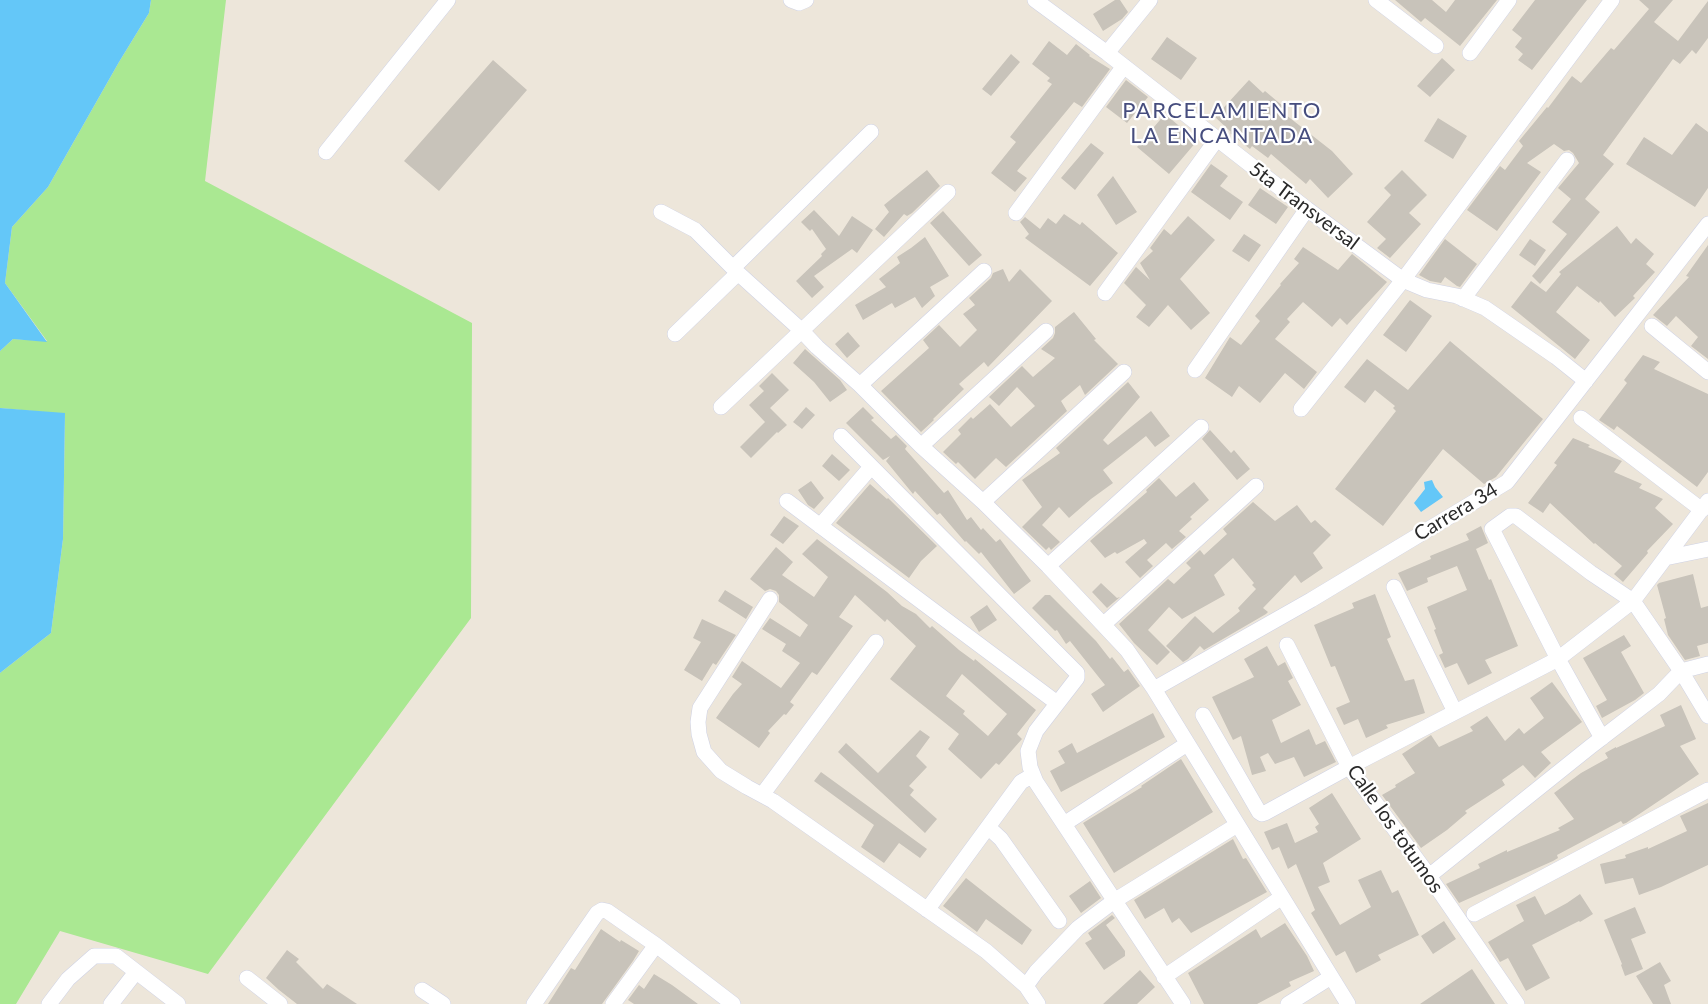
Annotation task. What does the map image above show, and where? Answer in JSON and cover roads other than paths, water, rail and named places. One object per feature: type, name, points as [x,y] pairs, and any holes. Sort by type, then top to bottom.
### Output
[{"type":"street","points":[[326,152],[448,0]]},
{"type":"street","points":[[791,0],[799,3],[806,0]]},
{"type":"street","name":"5ta Transversal","points":[[1035,0],[1402,280],[1427,290],[1456,296],[1485,308],[1556,357],[1586,381]]},
{"type":"street","points":[[1107,53],[1150,0]]},
{"type":"street","points":[[1376,0],[1436,46]]},
{"type":"street","points":[[1470,53],[1509,0]]},
{"type":"street","points":[[1301,410],[1402,280],[1612,0]]},
{"type":"street","points":[[1016,213],[1124,66]]},
{"type":"street","points":[[675,334],[871,132]]},
{"type":"street","points":[[1105,293],[1217,139]]},
{"type":"street","points":[[1463,299],[1567,160]]},
{"type":"street","points":[[721,407],[948,192]]},
{"type":"street","points":[[1195,370],[1307,209]]},
{"type":"street","points":[[661,212],[695,230],[736,271],[860,385],[1048,566],[1127,650],[1154,689],[1348,1004]]},
{"type":"street","name":"Carrera 34","points":[[1154,689],[1311,600],[1507,482],[1708,224]]},
{"type":"street","points":[[860,385],[984,271]]},
{"type":"street","points":[[1652,326],[1708,372]]},
{"type":"street","points":[[921,446],[1046,331]]},
{"type":"street","points":[[983,502],[1124,372]]},
{"type":"street","points":[[1203,715],[1262,814],[1558,659],[1634,601],[1705,505],[1689,499],[1581,418]]},
{"type":"street","points":[[1048,566],[1201,427]]},
{"type":"street","points":[[841,436],[1074,669],[1077,678],[1036,731],[1028,751],[1030,767],[1064,824],[1183,1004]]},
{"type":"street","points":[[820,526],[872,467]]},
{"type":"street","points":[[1104,624],[1256,486]]},
{"type":"street","points":[[787,501],[1057,704]]},
{"type":"street","points":[[1602,738],[1558,659],[1493,527],[1513,515],[1591,573],[1634,601],[1681,670],[1708,716]]},
{"type":"street","points":[[1665,558],[1708,549]]},
{"type":"street","points":[[1394,587],[1455,712]]},
{"type":"street","points":[[770,599],[700,708],[699,734],[705,752],[721,771],[773,801],[986,951],[1026,986],[1038,1004]]},
{"type":"street","points":[[762,795],[876,642]]},
{"type":"street","name":"Calle los totumos","points":[[1287,645],[1349,767],[1429,876],[1517,1004]]},
{"type":"street","points":[[1429,876],[1659,694],[1681,670],[1708,664]]},
{"type":"street","points":[[1064,824],[1187,744]]},
{"type":"street","points":[[927,910],[1020,782],[1033,775]]},
{"type":"street","points":[[1474,914],[1708,790]]},
{"type":"street","points":[[1026,986],[1036,972],[1078,928],[1114,901],[1238,825]]},
{"type":"street","points":[[988,827],[1001,839],[1059,921]]},
{"type":"street","points":[[1164,977],[1282,897]]},
{"type":"street","points":[[534,1004],[597,913],[602,910],[607,911],[656,945],[733,1004]]},
{"type":"street","points":[[613,1004],[656,945]]},
{"type":"street","points":[[49,1004],[68,979],[94,956],[116,956],[178,1004]]},
{"type":"street","points":[[111,1004],[136,972]]},
{"type":"street","points":[[1288,1004],[1331,977]]},
{"type":"street","points":[[247,978],[280,1004]]},
{"type":"street","points":[[422,990],[443,1004]]},
{"type":"water","points":[[0,0],[151,0],[149,13],[48,187],[12,227],[5,283],[47,342],[13,339],[0,351]]},
{"type":"water","points":[[0,408],[65,413],[63,539],[51,633],[0,673]]},
{"type":"water","points":[[1432,480],[1443,497],[1421,512],[1414,503],[1425,489],[1424,482]]},
{"type":"district","name":"PARCELAMIENTO LA ENCANTADA","points":[[1222,124]]}]
